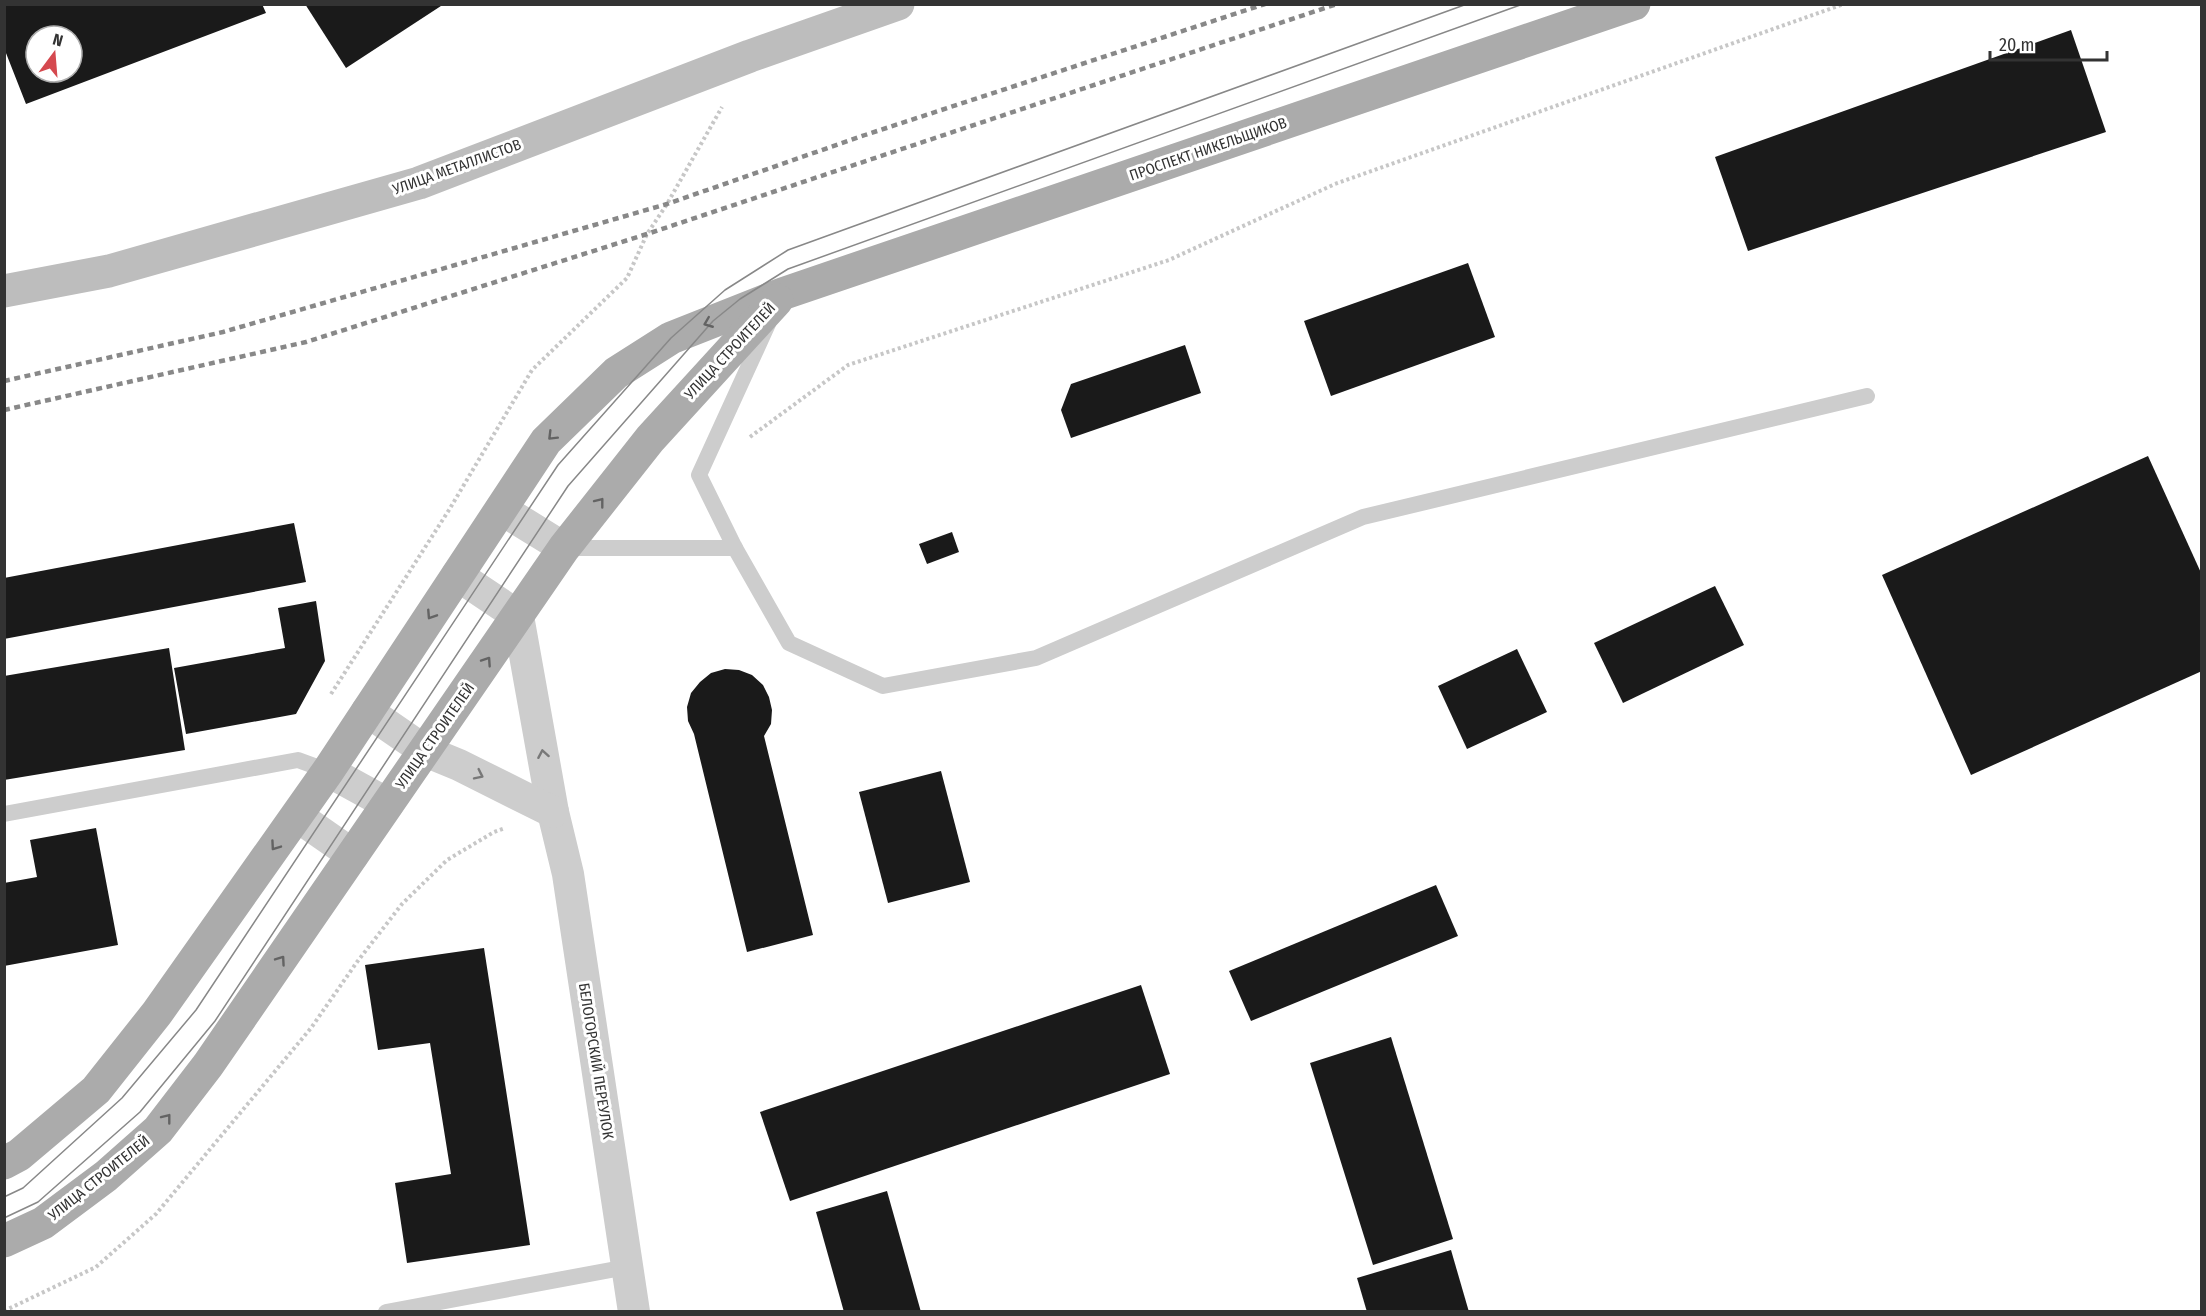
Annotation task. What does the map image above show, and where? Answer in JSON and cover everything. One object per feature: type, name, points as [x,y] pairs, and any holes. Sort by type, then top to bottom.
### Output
[{"type":"main road","name":"УЛИЦА МЕТАЛЛИСТОВ","points":[[4,291],[109,271],[419,183],[750,56],[898,4]]},
{"type":"main road","name":"ПРОСПЕКТ НИКЕЛЬЩИКОВ","points":[[782,294],[1634,4]]},
{"type":"main road","name":"УЛИЦА СТРОИТЕЛЕЙ","points":[[4,1163],[19,1155],[96,1090],[157,1013],[328,771],[546,441],[616,373],[671,338],[782,294]]},
{"type":"main road","name":"УЛИЦА СТРОИТЕЛЕЙ","points":[[4,1241],[43,1223],[106,1176],[158,1130],[208,1065],[564,548],[650,439],[782,294]]},
{"type":"street","points":[[501,509],[564,548]]},
{"type":"street","points":[[457,575],[518,616]]},
{"type":"street","name":"БЕЛОГОРСКИЙ ПЕРЕУЛОК","points":[[518,616],[554,812],[568,874],[634,1311]]},
{"type":"street","points":[[367,711],[425,751],[459,765],[554,812]]},
{"type":"street","points":[[328,771],[388,804]]},
{"type":"street","points":[[297,816],[353,855]]},
{"type":"lane","points":[[782,294],[699,475],[735,548],[789,643],[884,686],[1036,658],[1362,517],[1867,396]]},
{"type":"lane","points":[[564,548],[735,548]]},
{"type":"lane","points":[[4,813],[298,760],[328,771]]},
{"type":"lane","points":[[386,1311],[627,1267]]},
{"type":"path","points":[[745,441],[848,365],[1169,260],[1335,184],[1844,4]]},
{"type":"path","points":[[4,1311],[96,1267],[156,1214],[311,1028],[357,962],[402,904],[447,860],[494,832],[554,812]]},
{"type":"building","points":[[4,4],[262,4],[266,13],[84,82],[84,24],[24,24],[24,84],[79,84],[26,104],[4,48]]},
{"type":"building","points":[[305,4],[444,4],[346,68]]},
{"type":"building","points":[[2071,30],[2106,132],[1748,251],[1715,157]]},
{"type":"building","points":[[1468,263],[1495,337],[1331,396],[1304,321]]},
{"type":"building","points":[[1185,345],[1201,393],[1071,438],[1061,410],[1071,384]]},
{"type":"building","points":[[2148,456],[2202,575],[2202,671],[1971,775],[1882,575]]},
{"type":"building","points":[[294,523],[306,582],[4,639],[4,578]]},
{"type":"building","points":[[952,532],[959,552],[927,564],[919,544]]},
{"type":"building","points":[[1715,586],[1744,645],[1623,703],[1594,643]]},
{"type":"building","points":[[316,601],[325,661],[296,714],[186,734],[174,668],[285,648],[278,608]]},
{"type":"building","points":[[169,648],[185,750],[4,780],[4,676]]},
{"type":"building","points":[[1517,649],[1547,712],[1467,749],[1438,686]]},
{"type":"building","points":[[725,669],[739,670],[752,675],[763,685],[769,697],[772,710],[771,724],[764,736],[813,935],[747,952],[694,734],[688,721],[687,707],[691,693],[711,673]]},
{"type":"building","points":[[941,771],[970,882],[888,903],[859,792]]},
{"type":"building","points":[[96,828],[118,945],[4,966],[4,883],[37,877],[30,840]]},
{"type":"building","points":[[1436,885],[1458,936],[1251,1021],[1229,971]]},
{"type":"building","points":[[484,948],[530,1245],[407,1263],[395,1183],[451,1174],[430,1043],[378,1050],[365,965]]},
{"type":"building","points":[[1141,985],[1170,1074],[790,1201],[760,1112]]},
{"type":"building","points":[[1391,1037],[1453,1239],[1373,1265],[1310,1063]]},
{"type":"building","points":[[887,1191],[921,1312],[844,1312],[816,1212]]},
{"type":"building","points":[[1451,1250],[1469,1312],[1367,1312],[1357,1278]]},
{"type":"tram line","points":[[4,1197],[23,1188],[122,1098],[196,1010],[558,465],[671,338],[725,290],[788,250],[1467,4]]},
{"type":"tram line","points":[[4,1218],[38,1202],[140,1112],[215,1021],[568,486],[713,321],[740,299],[788,269],[1523,4]]},
{"type":"railway","points":[[4,381],[223,332],[667,204],[865,135],[1265,4]]},
{"type":"railway","points":[[4,410],[306,342],[647,234],[1337,4]]}]
